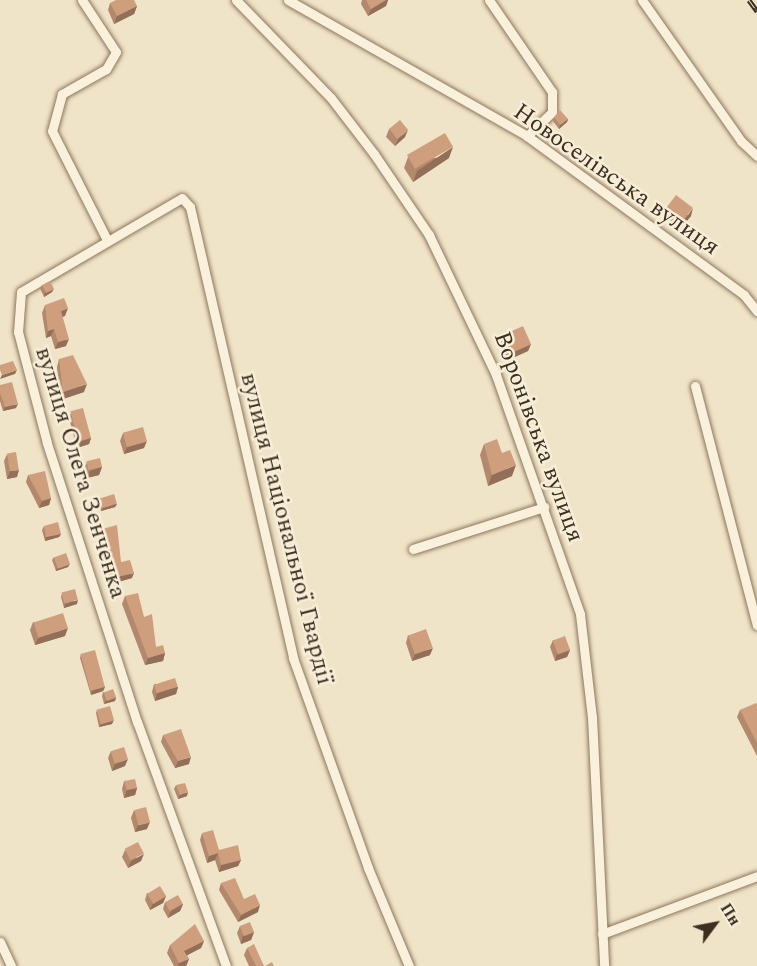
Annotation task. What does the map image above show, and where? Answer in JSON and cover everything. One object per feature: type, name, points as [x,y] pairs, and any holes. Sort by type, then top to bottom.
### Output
[{"type":"street","points":[[82,0],[116,52],[106,69],[62,94],[53,112],[52,131],[107,240]]},
{"type":"street","name":"Воронівська вулиця","points":[[237,0],[331,98],[429,235],[477,327],[544,507],[580,614],[587,661],[604,966]]},
{"type":"street","name":"Новоселівська вулиця","points":[[288,0],[527,136],[744,295],[757,311]]},
{"type":"street","points":[[489,0],[552,92],[552,112],[527,136]]},
{"type":"street","points":[[642,0],[741,141],[757,156]]},
{"type":"street","name":"вулиця Національної Гвардії","points":[[107,240],[182,198],[190,207],[293,658],[368,868],[409,966]]},
{"type":"street","name":"вулиця Олега Зенченка","points":[[107,240],[21,292],[18,332],[47,443],[137,722],[226,966]]},
{"type":"street","points":[[695,386],[757,626]]},
{"type":"street","points":[[413,549],[544,507]]},
{"type":"street","points":[[602,933],[757,876]]},
{"type":"street","points":[[0,942],[11,966]]},
{"type":"building","points":[[116,0],[134,0],[137,6],[117,16],[110,3]]},
{"type":"building","points":[[366,0],[386,0],[371,9]]},
{"type":"building","points":[[560,110],[568,119],[560,125],[554,117]]},
{"type":"building","points":[[400,120],[408,130],[397,139],[389,129]]},
{"type":"building","points":[[445,133],[453,147],[415,169],[407,155]]},
{"type":"building","points":[[676,195],[693,208],[683,221],[666,209]]},
{"type":"building","points":[[50,281],[54,289],[46,293],[42,285]]},
{"type":"building","points":[[64,298],[68,308],[61,311],[69,339],[58,342],[54,329],[48,331],[45,305]]},
{"type":"building","points":[[523,326],[531,344],[511,353],[503,335]]},
{"type":"building","points":[[73,355],[87,384],[63,392],[59,359]]},
{"type":"building","points":[[13,361],[17,370],[2,375],[0,365]]},
{"type":"building","points":[[12,382],[18,404],[5,407],[0,385]]},
{"type":"building","points":[[83,408],[91,438],[78,441],[70,411]]},
{"type":"building","points":[[143,427],[147,441],[127,447],[123,433]]},
{"type":"building","points":[[497,439],[502,453],[510,450],[516,465],[492,475],[484,444]]},
{"type":"building","points":[[16,452],[19,470],[10,471],[7,453]]},
{"type":"building","points":[[100,458],[102,467],[88,470],[86,461]]},
{"type":"building","points":[[45,471],[51,498],[42,501],[28,475]]},
{"type":"building","points":[[114,494],[117,504],[103,508],[100,498]]},
{"type":"building","points":[[58,522],[61,534],[46,537],[44,526]]},
{"type":"building","points":[[117,525],[121,562],[130,560],[134,573],[113,578],[102,529]]},
{"type":"building","points":[[66,553],[70,564],[58,569],[54,557]]},
{"type":"building","points":[[75,589],[78,600],[64,603],[61,593]]},
{"type":"building","points":[[138,593],[144,617],[152,614],[156,647],[163,645],[165,653],[148,658],[125,596]]},
{"type":"building","points":[[63,613],[68,628],[38,638],[34,623]]},
{"type":"building","points":[[426,629],[433,648],[415,654],[408,635]]},
{"type":"building","points":[[565,636],[570,650],[558,655],[553,640]]},
{"type":"building","points":[[95,650],[105,687],[90,691],[81,654]]},
{"type":"building","points":[[175,678],[178,687],[157,693],[154,685]]},
{"type":"building","points":[[113,689],[116,697],[107,701],[104,693]]},
{"type":"building","points":[[757,704],[757,743],[740,710]]},
{"type":"building","points":[[110,706],[114,720],[101,724],[97,710]]},
{"type":"building","points":[[181,729],[191,757],[178,761],[163,735]]},
{"type":"building","points":[[124,747],[128,759],[115,764],[111,751]]},
{"type":"building","points":[[135,779],[137,788],[127,790],[124,781]]},
{"type":"building","points":[[185,783],[188,792],[180,795],[176,785]]},
{"type":"building","points":[[146,807],[150,822],[139,826],[134,810]]},
{"type":"building","points":[[213,830],[219,850],[238,845],[241,860],[221,865],[218,853],[209,856],[202,833]]},
{"type":"building","points":[[138,842],[144,854],[131,860],[125,849]]},
{"type":"building","points":[[235,878],[244,899],[255,894],[260,905],[241,915],[221,883]]},
{"type":"building","points":[[160,886],[166,896],[153,904],[147,894]]},
{"type":"building","points":[[178,895],[183,904],[170,911],[165,902]]},
{"type":"building","points":[[250,922],[254,932],[244,936],[240,926]]},
{"type":"building","points":[[195,924],[204,941],[184,951],[189,959],[179,963],[170,945]]},
{"type":"building","points":[[254,944],[264,966],[256,966],[247,948]]},
{"type":"railway","points":[[749,0],[757,11]]}]
